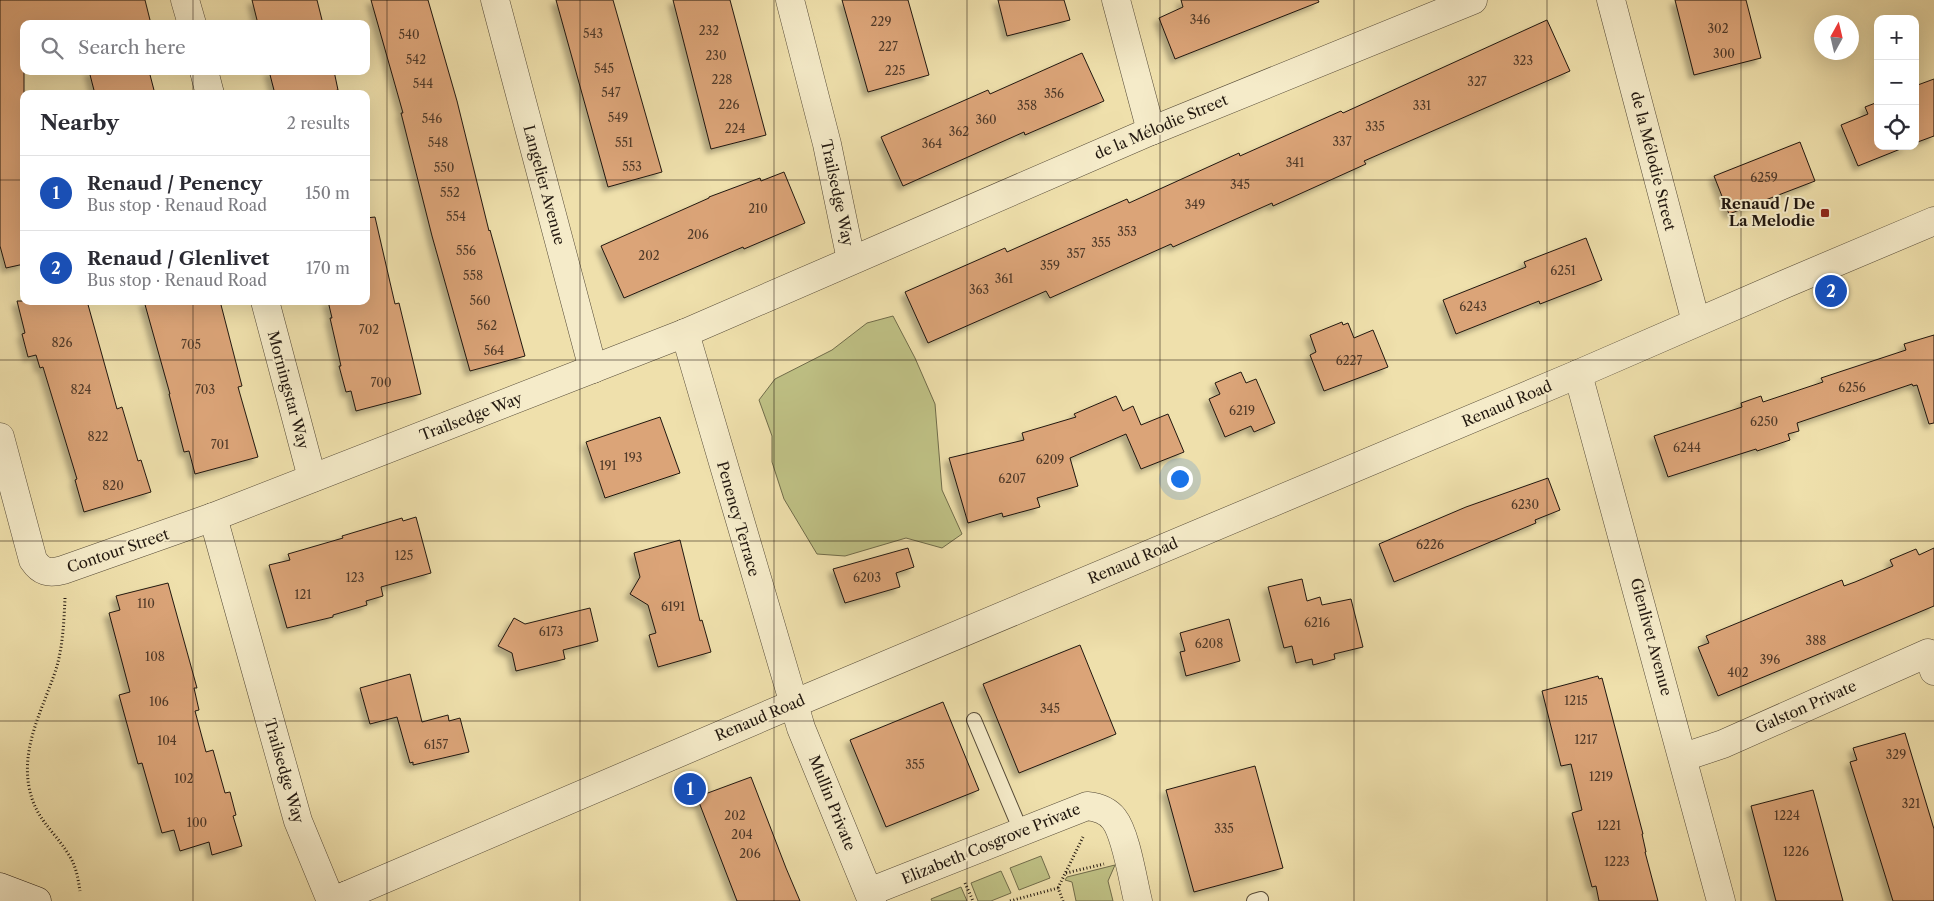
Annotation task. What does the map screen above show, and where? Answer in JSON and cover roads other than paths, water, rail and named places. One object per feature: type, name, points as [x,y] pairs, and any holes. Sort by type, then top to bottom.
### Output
[{"type":"street","points":[[185,0],[191,20]]},
{"type":"street","name":"Langelier Avenue","points":[[495,0],[593,369]]},
{"type":"street","name":"Trailsedge Way","points":[[339,900],[298,821],[213,517],[685,333],[852,260],[827,144],[790,0]]},
{"type":"street","points":[[1116,0],[1151,131]]},
{"type":"street","name":"de la Mélodie Street","points":[[852,260],[1151,131],[1473,0]]},
{"type":"street","name":"de la Mélodie Street","points":[[1611,0],[1696,322]]},
{"type":"street","points":[[205,75],[209,90]]},
{"type":"street","name":"Renaud Road","points":[[339,900],[793,704],[1578,374],[1934,221]]},
{"type":"street","name":"Morningstar Way","points":[[266,305],[312,478]]},
{"type":"street","name":"Penency Terrace","points":[[685,333],[793,704]]},
{"type":"street","name":"Glenlivet Avenue","points":[[1578,374],[1684,757],[1721,901]]},
{"type":"street","name":"Contour Street","points":[[0,436],[33,560],[38,567],[46,572],[63,570],[213,517]]},
{"type":"street","name":"Galston Private","points":[[1684,757],[1722,744],[1932,658]]},
{"type":"street","name":"Mullin Private","points":[[793,704],[870,897]]},
{"type":"street","name":"Elizabeth Cosgrove Private","points":[[870,897],[1020,831],[1087,806],[1098,807],[1114,818],[1122,834],[1138,901]]},
{"type":"street","points":[[0,886],[37,901]]},
{"type":"lane","points":[[974,720],[1020,831]]},
{"type":"place","name":"Renaud / De La Melodie","points":[[1825,213]]},
{"type":"place","name":"Renaud / Glenlivet","points":[[1831,291]]},
{"type":"place","name":"Renaud / Penency","points":[[690,789]]}]
